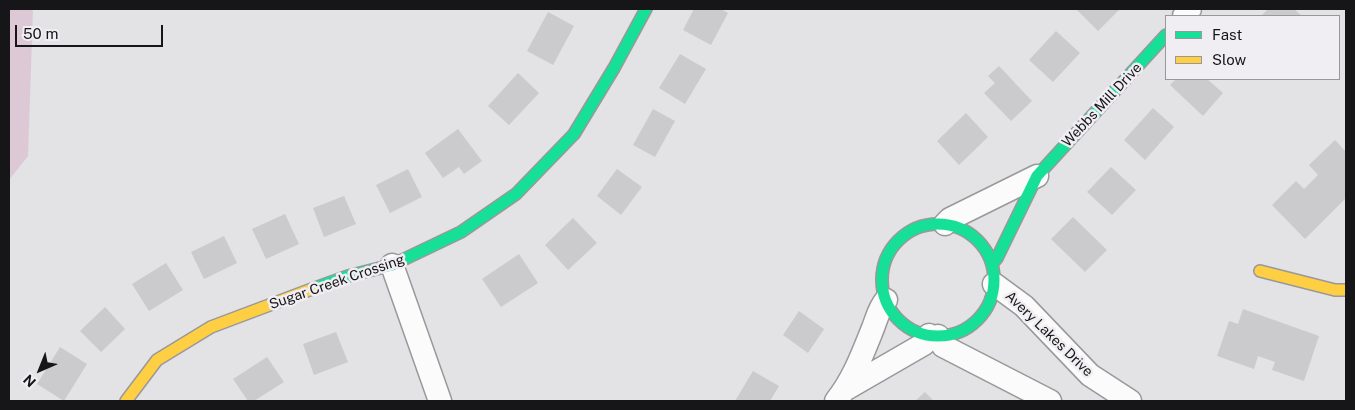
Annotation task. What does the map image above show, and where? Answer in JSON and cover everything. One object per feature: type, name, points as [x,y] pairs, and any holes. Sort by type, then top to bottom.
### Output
[{"type":"street","name":"Sugar Creek Crossing","points":[[126,401],[157,360],[211,327],[348,276],[392,265],[461,232],[516,194],[574,134],[614,68],[646,9]]},
{"type":"street","name":"Webbs Mill Drive","points":[[993,274],[997,258],[1037,176],[1165,36]]},
{"type":"street","name":"Webbs Mill Drive","points":[[945,224],[950,219],[1037,176]]},
{"type":"street","points":[[945,224],[962,229],[977,239],[988,253],[993,274],[995,288],[989,305],[979,320],[964,331],[945,337],[933,336],[907,327],[893,314],[886,300],[882,277],[886,258],[897,242],[911,231],[927,225],[945,224]]},
{"type":"street","points":[[392,265],[440,401]]},
{"type":"street","points":[[1260,271],[1342,285]]},
{"type":"street","name":"Avery Lakes Drive","points":[[993,274],[1090,376],[1130,401]]},
{"type":"street","points":[[841,395],[886,300]]},
{"type":"street","points":[[841,395],[924,344],[933,336]]},
{"type":"street","points":[[933,336],[943,346],[1050,401]]},
{"type":"shaded area","points":[[9,9],[33,9],[28,156],[9,180]]},
{"type":"building","points":[[694,9],[721,9],[728,13],[711,45],[683,30]]},
{"type":"building","points":[[1120,9],[1098,31],[1077,10]]},
{"type":"building","points":[[1268,9],[1294,9],[1301,15],[1262,15]]},
{"type":"building","points":[[548,12],[574,26],[553,65],[527,51]]},
{"type":"building","points":[[1056,31],[1080,53],[1053,82],[1029,60]]},
{"type":"building","points":[[680,54],[706,69],[685,104],[659,88]]},
{"type":"building","points":[[999,66],[1032,101],[1011,121],[984,93],[995,83],[988,76]]},
{"type":"building","points":[[518,73],[539,93],[509,125],[488,106]]},
{"type":"building","points":[[1175,80],[1208,80],[1223,93],[1203,116],[1170,85]]},
{"type":"building","points":[[1153,108],[1174,127],[1145,160],[1124,140]]},
{"type":"building","points":[[653,109],[675,121],[655,157],[633,145]]},
{"type":"building","points":[[966,113],[988,137],[959,165],[937,141]]},
{"type":"building","points":[[458,129],[482,161],[464,174],[459,167],[443,178],[425,153]]},
{"type":"building","points":[[1335,140],[1346,152],[1346,198],[1305,239],[1272,205],[1296,181],[1304,189],[1318,175],[1309,165]]},
{"type":"building","points":[[1111,167],[1136,190],[1112,215],[1087,192]]},
{"type":"building","points":[[408,169],[422,197],[390,213],[376,185]]},
{"type":"building","points":[[617,169],[642,187],[621,215],[597,196]]},
{"type":"building","points":[[344,196],[356,224],[324,237],[313,208]]},
{"type":"building","points":[[285,214],[299,244],[266,259],[252,229]]},
{"type":"building","points":[[1073,217],[1107,250],[1085,272],[1051,239]]},
{"type":"building","points":[[573,218],[597,243],[568,270],[545,245]]},
{"type":"building","points":[[224,236],[237,263],[204,279],[191,252]]},
{"type":"building","points":[[519,254],[538,283],[501,307],[482,279]]},
{"type":"building","points":[[166,263],[183,290],[149,311],[132,284]]},
{"type":"building","points":[[105,307],[125,329],[101,352],[80,331]]},
{"type":"building","points":[[1243,309],[1319,336],[1304,381],[1272,370],[1275,362],[1258,356],[1254,369],[1217,356],[1229,321],[1238,324]]},
{"type":"building","points":[[799,311],[824,329],[808,353],[783,335]]},
{"type":"building","points":[[336,332],[348,362],[314,375],[303,344]]},
{"type":"building","points":[[60,347],[87,364],[64,401],[37,384]]},
{"type":"building","points":[[267,357],[284,382],[254,401],[248,401],[233,379]]},
{"type":"building","points":[[753,371],[779,386],[770,401],[735,401]]},
{"type":"building","points":[[925,392],[934,401],[915,401]]},
{"type":"traffic: fast","points":[[312,289],[348,276],[392,265],[461,232],[516,194],[574,134],[614,68],[646,9]]},
{"type":"traffic: fast","points":[[992,264],[997,258],[1037,176],[1165,36]]},
{"type":"traffic: fast","points":[[938,224],[959,228],[978,240],[990,259],[994,280],[990,301],[978,320],[959,332],[938,336],[917,332],[898,320],[886,301],[882,280],[886,259],[898,240],[917,228],[938,224]]},
{"type":"traffic: slow","points":[[1260,271],[1335,290],[1346,290]]},
{"type":"traffic: slow","points":[[126,401],[157,360],[211,327],[312,289]]}]
